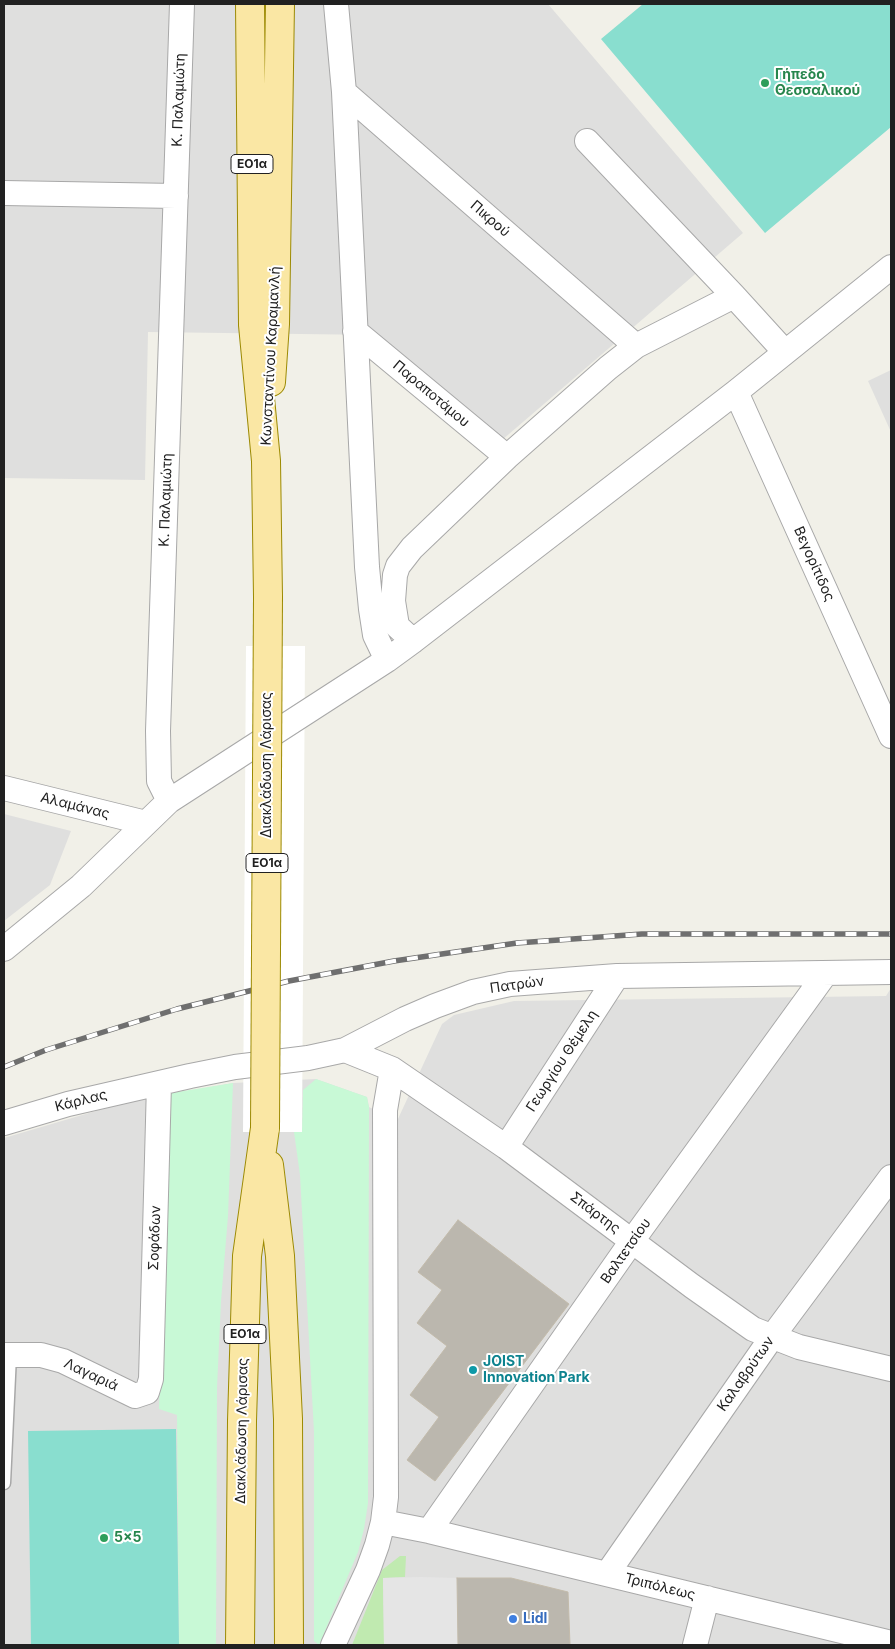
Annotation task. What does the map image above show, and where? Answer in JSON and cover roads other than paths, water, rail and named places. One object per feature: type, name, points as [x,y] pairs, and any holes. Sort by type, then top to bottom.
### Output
[{"type":"main road","name":"Κωνσταντίνου Καραμανλή","points":[[250,4],[253,325],[266,461]]},
{"type":"main road","name":"Κωνσταντίνου Καραμανλή","points":[[266,461],[275,324],[280,4]]},
{"type":"main road","name":"Διακλάδωση Λάρισας","points":[[266,461],[268,597],[265,1128],[280,1256],[285,1352],[289,1501],[289,1645]]},
{"type":"main road","name":"Διακλάδωση Λάρισας","points":[[240,1645],[246,1256],[265,1128]]},
{"type":"street","name":"Κ. Παλαμιώτη","points":[[169,801],[159,782],[158,731],[182,4]]},
{"type":"street","points":[[336,4],[344,92],[371,609],[375,635],[387,660]]},
{"type":"street","name":"Πικρού","points":[[344,92],[636,346]]},
{"type":"street","points":[[587,141],[734,296],[784,352]]},
{"type":"street","points":[[4,193],[176,196]]},
{"type":"street","points":[[4,948],[81,886],[169,801],[412,642],[736,392],[891,267]]},
{"type":"street","points":[[412,642],[397,626],[393,601],[394,583],[398,566],[412,548],[508,457],[608,368],[636,346],[734,296]]},
{"type":"street","name":"Παραποτάμου","points":[[355,331],[508,457]]},
{"type":"street","name":"Βεγορίτιδος","points":[[736,392],[891,736]]},
{"type":"street","name":"Αλαμάνας","points":[[4,788],[146,823]]},
{"type":"street","name":"Πατρών","points":[[159,1084],[235,1067],[308,1058],[345,1050],[435,1006],[474,992],[510,984],[618,976],[891,972]]},
{"type":"street","name":"Βαλτετσίου","points":[[429,1531],[632,1241],[826,973]]},
{"type":"street","name":"Γεωργίου Θέμελη","points":[[506,1147],[618,976]]},
{"type":"street","name":"Σπάρτης","points":[[345,1050],[392,1068],[506,1147],[753,1329],[799,1346],[891,1369]]},
{"type":"street","points":[[333,1645],[368,1570],[377,1545],[383,1522],[386,1497],[385,1110],[392,1068]]},
{"type":"street","name":"Κάρλας","points":[[4,1123],[68,1104],[159,1084]]},
{"type":"street","name":"Σοφάδων","points":[[147,1392],[151,1379],[159,1084]]},
{"type":"street","name":"Καλαβρύτων","points":[[606,1574],[772,1337],[891,1179]]},
{"type":"street","name":"Λαγαριά","points":[[7,1355],[41,1356],[63,1361],[136,1396],[147,1392]]},
{"type":"street","name":"Τριπόλεως","points":[[383,1522],[429,1531],[891,1642]]},
{"type":"street","points":[[694,1645],[707,1598]]},
{"type":"lane","points":[[4,1483],[7,1355]]},
{"type":"railway","points":[[4,1067],[46,1050],[177,1009],[289,981],[394,961],[517,943],[642,934],[891,934]]},
{"type":"place","name":"Γήπεδο Θεσσαλικού","points":[[765,83]]},
{"type":"place","name":"JOIST Innovation Park","points":[[473,1370]]},
{"type":"place","name":"5x5","points":[[104,1538]]},
{"type":"place","name":"Lidl","points":[[513,1619]]}]
